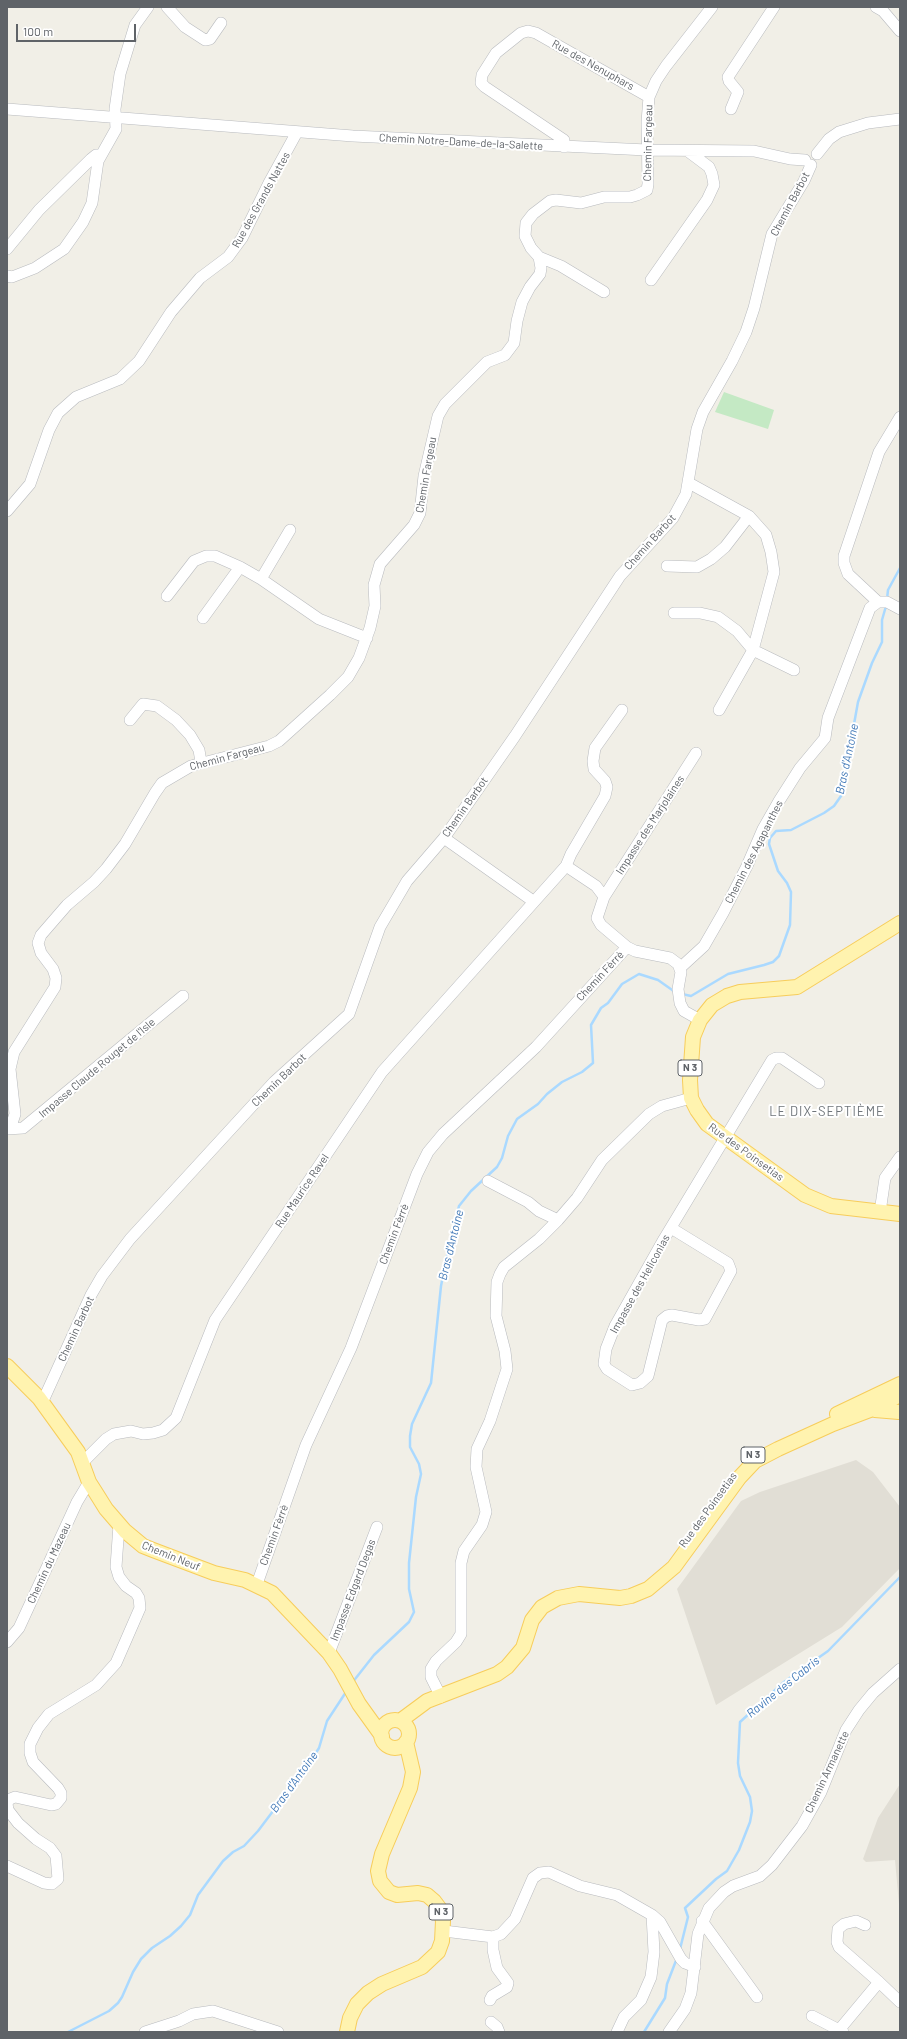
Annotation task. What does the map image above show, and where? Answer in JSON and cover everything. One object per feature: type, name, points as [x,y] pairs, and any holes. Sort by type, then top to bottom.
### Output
[{"type":"main road","name":"Rue des Poinsetias","points":[[900,923],[797,988],[740,992],[727,996],[712,1005],[700,1020],[693,1036],[690,1055],[691,1098],[707,1124],[804,1195],[818,1202],[843,1208],[900,1214]]},
{"type":"main road","name":"Chemin Neuf","points":[[7,1366],[26,1384],[42,1403],[78,1452],[89,1482],[106,1509],[119,1525],[143,1546],[214,1573],[257,1584],[272,1593],[329,1653],[363,1710],[388,1746],[400,1733]]},
{"type":"main road","name":"Rue des Poinsetias","points":[[655,1585],[732,1475],[744,1462],[756,1453],[897,1397]]},
{"type":"main road","name":"Rue des Poinsetias","points":[[400,1733],[438,1698],[498,1674],[507,1667],[523,1648],[532,1620],[542,1607],[558,1598],[579,1594],[620,1598],[641,1593],[655,1585],[674,1567],[738,1478],[755,1461],[833,1424],[870,1410],[881,1409],[897,1397]]},
{"type":"main road","points":[[363,1710],[400,1733]]},
{"type":"main road","name":"N 3","points":[[347,2032],[350,2018],[358,2004],[368,1993],[382,1984],[422,1967],[431,1961],[438,1952],[444,1931],[440,1909],[427,1895],[397,1895],[389,1892],[380,1881],[378,1870],[382,1854],[407,1792],[400,1733]]},
{"type":"street","points":[[7,276],[12,277],[35,268],[64,249],[83,222],[92,203],[100,155],[116,130],[117,119],[115,109],[120,74],[135,25],[148,7]]},
{"type":"street","points":[[167,7],[185,26],[205,40],[210,39],[221,23]]},
{"type":"street","name":"Chemin Fargeau","points":[[7,1128],[12,1123],[15,1114],[10,1069],[14,1052],[55,987],[56,978],[53,969],[41,953],[38,942],[41,934],[67,905],[106,868],[125,844],[162,783],[182,770],[201,762],[269,746],[279,741],[339,687],[359,658],[367,638],[375,606],[374,585],[380,564],[414,525],[420,513],[425,469],[438,416],[445,404],[487,362],[505,355],[512,348],[516,339],[517,321],[522,302],[530,287],[540,274],[541,263],[539,257],[531,248],[524,236],[526,223],[533,214],[546,203],[556,200],[581,203],[604,197],[630,197],[643,192],[648,184],[647,150],[649,97],[656,81],[666,66],[712,7]]},
{"type":"street","points":[[731,109],[738,92],[729,81],[728,77],[774,7]]},
{"type":"street","points":[[881,8],[900,31]]},
{"type":"street","name":"Rue des Nenuphars","points":[[564,147],[564,140],[481,83],[482,75],[496,54],[521,33],[528,31],[536,33],[649,97]]},
{"type":"street","name":"Chemin Notre-Dame-de-la-Salette","points":[[7,109],[117,119],[365,137],[689,152],[754,151],[808,162]]},
{"type":"street","name":"Chemin Barbot","points":[[42,1403],[91,1295],[102,1276],[130,1239],[274,1082],[349,1014],[380,928],[407,881],[444,838],[515,736],[620,576],[673,518],[682,504],[689,483],[697,429],[703,412],[746,332],[762,282],[772,234],[804,181],[808,162],[817,162],[817,154],[829,139],[838,132],[868,123],[900,119]]},
{"type":"street","name":"Rue des Grands Nattes","points":[[7,511],[30,484],[49,430],[58,413],[76,397],[120,379],[139,361],[171,312],[200,278],[228,257],[242,238],[269,183],[297,132]]},
{"type":"street","points":[[651,280],[707,200],[714,185],[709,167],[689,152]]},
{"type":"street","points":[[7,249],[39,210],[91,159],[96,155],[100,155]]},
{"type":"street","points":[[539,257],[561,266],[604,292]]},
{"type":"street","points":[[900,417],[879,452],[873,474],[844,556],[844,563],[848,574],[878,602],[887,602],[900,610]]},
{"type":"street","points":[[689,483],[749,516],[766,535],[772,552],[774,572],[753,650],[719,710]]},
{"type":"street","points":[[667,566],[697,567],[711,560],[725,547],[749,516]]},
{"type":"street","points":[[261,579],[290,530]]},
{"type":"street","points":[[167,596],[194,561],[200,557],[215,556],[240,567],[261,579],[319,619],[367,638]]},
{"type":"street","points":[[203,618],[240,567]]},
{"type":"street","name":"Chemin des Agapanthes","points":[[680,968],[704,946],[724,913],[763,829],[779,801],[800,768],[825,738],[828,718],[845,668],[870,608],[878,602]]},
{"type":"street","points":[[674,613],[700,613],[718,617],[737,631],[753,650],[794,670]]},
{"type":"street","points":[[130,720],[143,704],[157,706],[176,720],[190,735],[199,750],[201,762]]},
{"type":"street","name":"Rue Maurice Ravel","points":[[82,1463],[106,1438],[114,1434],[131,1431],[143,1434],[153,1433],[163,1430],[176,1418],[215,1320],[382,1072],[488,954],[533,901],[566,866],[571,854],[605,796],[607,787],[605,781],[594,769],[593,761],[595,748],[622,710]]},
{"type":"street","name":"Impasse des Marjolaines","points":[[627,947],[601,925],[597,918],[604,897],[696,753]]},
{"type":"street","points":[[444,838],[533,901]]},
{"type":"street","points":[[566,866],[596,886],[604,897]]},
{"type":"street","points":[[627,947],[635,951],[670,958],[680,968],[678,989],[680,1003],[684,1011],[700,1020]]},
{"type":"street","name":"Chemin Fèrrè","points":[[257,1584],[306,1445],[351,1348],[417,1174],[428,1152],[443,1134],[536,1047],[627,947]]},
{"type":"street","name":"Impasse Claude Rouget de l'Isle","points":[[7,1128],[23,1128],[183,996]]},
{"type":"street","name":"Impasse des Heliconias","points":[[671,1228],[728,1263],[731,1271],[705,1319],[699,1320],[672,1315],[667,1316],[662,1320],[648,1376],[640,1383],[632,1385],[607,1369],[604,1364],[606,1349],[615,1326],[671,1228],[772,1060],[782,1058],[819,1083]]},
{"type":"street","points":[[438,1698],[431,1677],[431,1669],[436,1661],[456,1642],[461,1634],[461,1563],[464,1551],[482,1525],[486,1512],[476,1467],[477,1449],[490,1421],[507,1369],[505,1350],[496,1316],[497,1282],[504,1267],[539,1239],[558,1220],[577,1198],[602,1160],[649,1114],[662,1106],[691,1098]]},
{"type":"street","points":[[880,1212],[885,1178],[900,1157]]},
{"type":"street","points":[[488,1181],[528,1202],[539,1211],[558,1220]]},
{"type":"street","name":"Chemin du Mazeau","points":[[7,1642],[19,1628],[77,1502],[89,1482]]},
{"type":"street","points":[[7,1866],[44,1883],[52,1884],[58,1879],[56,1856],[50,1848],[36,1839],[18,1823],[8,1810],[7,1804],[10,1799],[15,1797],[50,1805],[56,1804],[61,1798],[61,1793],[58,1788],[32,1762],[30,1744],[38,1728],[49,1714],[96,1685],[116,1663],[140,1608],[140,1598],[126,1586],[119,1577],[116,1567],[119,1525]]},
{"type":"street","name":"Impasse Edgard Degas","points":[[329,1653],[377,1527]]},
{"type":"street","name":"Chemin Armanette","points":[[669,2032],[685,2009],[691,1993],[698,1934],[702,1921],[709,1908],[724,1892],[733,1886],[760,1876],[772,1865],[802,1826],[820,1792],[846,1730],[859,1710],[873,1693],[900,1669]]},
{"type":"street","points":[[444,1931],[493,1937],[501,1934],[507,1930],[515,1919],[533,1878],[544,1872],[549,1872],[580,1886],[617,1895],[652,1915],[660,1922],[681,1959],[685,1963],[695,1967]]},
{"type":"street","points":[[617,2032],[624,2017],[641,2000],[651,1977],[654,1952],[652,1915]]},
{"type":"street","points":[[702,1921],[757,1997]]},
{"type":"street","points":[[865,1925],[856,1921],[844,1924],[838,1929],[837,1942],[839,1947],[900,2002]]},
{"type":"street","points":[[490,2000],[492,1996],[507,1986],[508,1983],[497,1968],[493,1950],[493,1937]]},
{"type":"street","points":[[812,2016],[841,2031],[879,1982]]},
{"type":"street","points":[[145,2032],[179,2021],[193,2014],[213,2011],[278,2032]]},
{"type":"street","points":[[491,2022],[497,2027],[499,2032]]},
{"type":"shaded area","points":[[856,1460],[873,1472],[900,1507],[900,1568],[842,1627],[716,1705],[677,1589],[741,1501],[760,1492]]},
{"type":"shaded area","points":[[900,1784],[899,1904],[895,1860],[866,1862],[863,1859],[878,1818]]},
{"type":"green space","points":[[724,392],[774,410],[768,429],[715,412]]},
{"type":"waterway","name":"Bras d'Antoine","points":[[887,599],[888,590],[900,568]]},
{"type":"waterway","name":"Bras d'Antoine","points":[[682,994],[691,996],[728,974],[773,962],[779,956],[790,925],[791,892],[787,883],[778,871],[769,844],[770,838],[776,831],[791,830],[824,813],[834,806],[841,796],[858,702],[872,663],[882,642],[882,620],[886,606]]},
{"type":"waterway","name":"Bras d'Antoine","points":[[352,1683],[374,1655],[409,1622],[414,1612],[409,1589],[409,1563],[416,1497],[421,1474],[419,1464],[410,1447],[410,1436],[412,1424],[431,1383],[441,1286],[459,1206],[471,1191],[497,1167],[502,1158],[508,1136],[517,1119],[538,1104],[547,1094],[562,1082],[582,1072],[593,1063],[591,1025],[601,1008],[608,1003],[622,984],[639,974],[658,980],[675,992]]},
{"type":"waterway","name":"Ravine des Cabris","points":[[680,1949],[688,1917],[685,1908],[716,1879],[727,1871],[739,1850],[750,1822],[752,1811],[750,1797],[740,1776],[738,1763],[740,1722],[784,1682],[828,1651],[900,1577]]},
{"type":"waterway","name":"Bras d'Antoine","points":[[68,2032],[109,2011],[118,2003],[141,1959],[152,1948],[170,1936],[190,1915],[198,1895],[223,1861],[233,1852],[244,1846],[258,1831],[310,1762],[319,1748],[327,1721],[346,1692]]},
{"type":"waterway","name":"Ravine des Cabris","points":[[644,2032],[665,1998],[667,1984],[677,1958]]},
{"type":"district","name":"LE DIX-SEPTIÈME","points":[[827,1112]]}]
